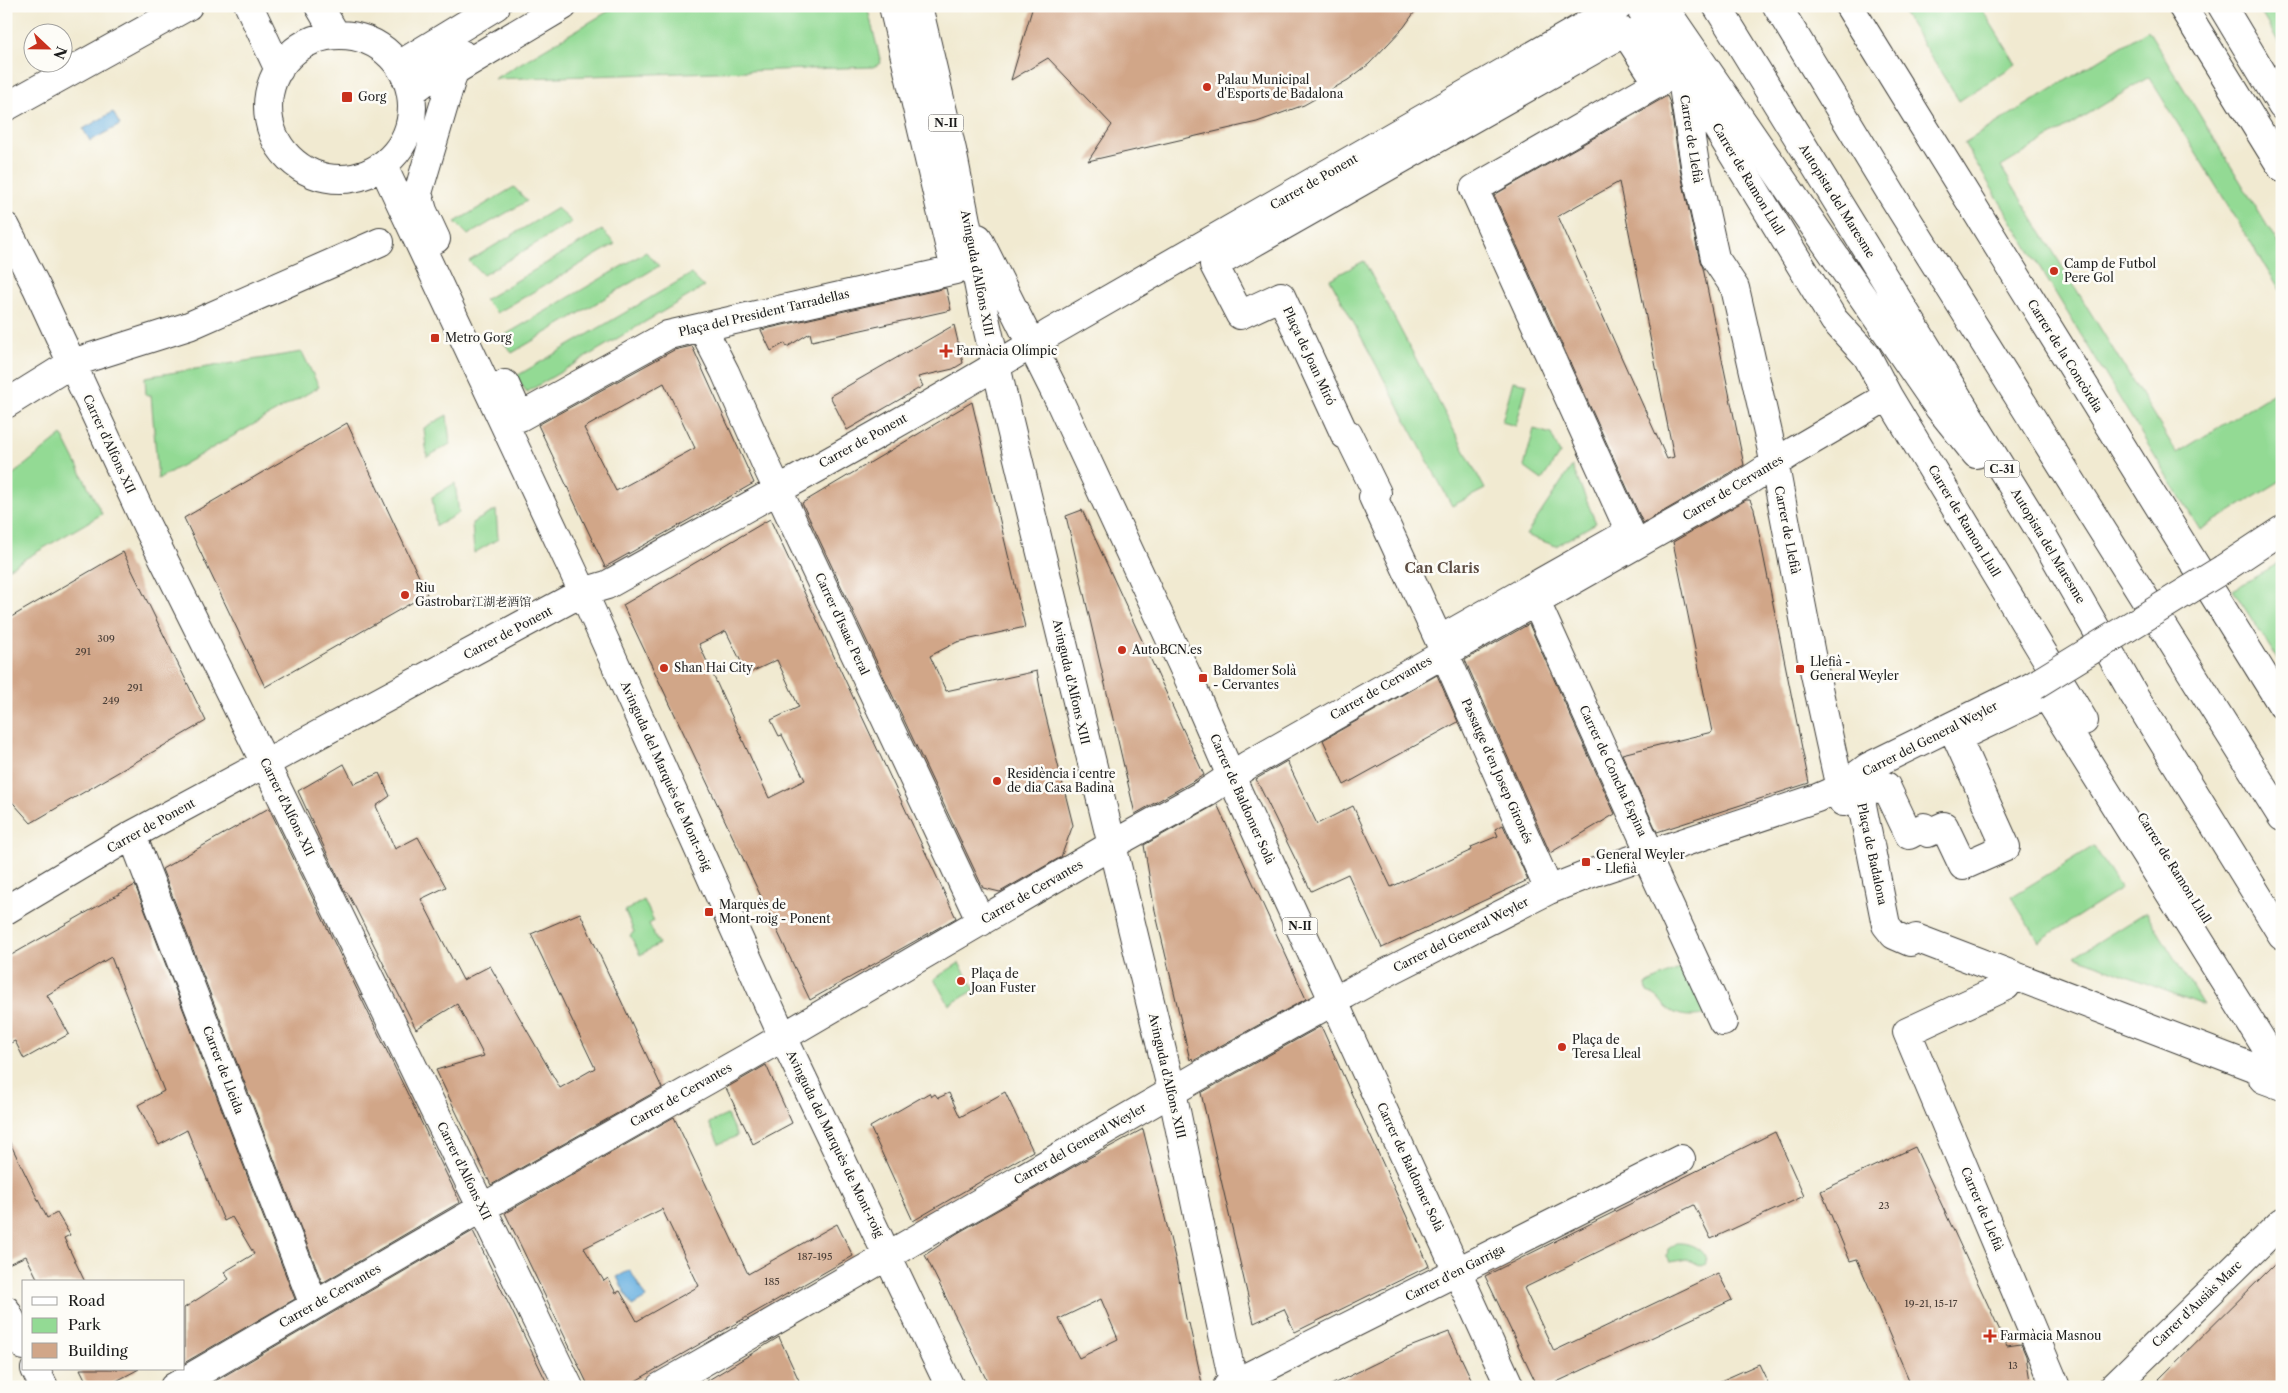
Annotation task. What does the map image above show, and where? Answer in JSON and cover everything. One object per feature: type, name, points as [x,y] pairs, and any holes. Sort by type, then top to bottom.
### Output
[{"type":"main road","points":[[6,107],[188,6]]},
{"type":"main road","points":[[249,6],[279,70]]},
{"type":"main road","points":[[320,6],[336,35]]},
{"type":"main road","points":[[399,65],[496,6]]},
{"type":"main road","points":[[411,92],[459,56],[547,6]]},
{"type":"main road","name":"Plaça del President Tarradellas","points":[[563,6],[454,71],[418,193],[424,211],[520,416],[668,335],[955,270],[893,6]]},
{"type":"main road","name":"Avinguda d'Alfons XIII","points":[[918,6],[966,215],[985,318],[1013,356],[1110,846],[1172,1092],[1231,1386]]},
{"type":"main road","name":"Carrer de Ponent","points":[[6,910],[132,835],[583,592],[607,585],[779,490],[1619,6]]},
{"type":"main road","name":"Carrer de Ramon Llull","points":[[1639,6],[1680,67],[1834,320],[1867,356],[1888,396],[2120,781],[2282,1042]]},
{"type":"main road","points":[[1663,6],[1938,408],[2043,536]]},
{"type":"main road","name":"Autopista del Maresme","points":[[1717,6],[2043,536],[2134,695],[2282,935]]},
{"type":"main road","points":[[1776,6],[1892,195],[2282,817]]},
{"type":"main road","name":"Carrer de la Concòrdia","points":[[1848,6],[2282,705]]},
{"type":"main road","points":[[2182,6],[2282,168]]},
{"type":"main road","points":[[2222,6],[2282,106]]},
{"type":"main road","name":"Plaça de Joan Miró","points":[[1625,32],[1658,84],[1474,189],[1630,532],[1439,640],[1373,497],[1377,493],[1348,434],[1345,435],[1281,296],[1240,315],[1214,265],[1625,32]]},
{"type":"main road","points":[[336,35],[370,41],[389,54],[399,65],[411,92],[412,106],[408,131],[396,153],[383,166],[368,174],[340,180],[308,172],[292,162],[282,151],[272,131],[269,116],[272,86],[286,60],[306,44],[336,35]]},
{"type":"main road","name":"Carrer de Llefià","points":[[1680,67],[1696,171],[1716,258],[1735,288],[1774,464],[1813,665],[1872,939],[2006,986]]},
{"type":"main road","name":"Avinguda del Marquès de Mont-roig","points":[[383,166],[583,592],[783,1037],[950,1387]]},
{"type":"main road","name":"Carrer de Baldomer Solà","points":[[966,215],[1013,356],[1047,376],[1191,684],[1510,1387]]},
{"type":"main road","name":"Carrer d'Alfons XII","points":[[6,227],[72,363],[146,524],[570,1387]]},
{"type":"main road","points":[[6,404],[72,363],[189,326],[380,242]]},
{"type":"main road","name":"Carrer d'Isaac Peral","points":[[702,327],[725,372],[981,922]]},
{"type":"main road","name":"Carrer de Cervantes","points":[[174,1387],[482,1208],[783,1037],[1110,846],[1204,794],[1248,765],[1444,652],[1536,602],[1748,481],[1888,396]]},
{"type":"main road","name":"Carrer del General Weyler","points":[[660,1387],[888,1254],[1368,982],[1549,890],[1650,853],[1817,798],[1840,788],[1868,767],[2033,686],[2223,569],[2282,530]]},
{"type":"main road","name":"Carrer de Concha Espina","points":[[1536,602],[1650,853],[1651,866],[1723,1022]]},
{"type":"main road","name":"Passatge d'en Josep Gironés","points":[[1444,652],[1549,890]]},
{"type":"main road","name":"Plaça de Badalona","points":[[2282,1073],[2046,695],[1957,738],[2006,847],[1963,866],[1944,826],[1928,833],[1924,827],[1909,835],[1886,786],[1879,789],[1874,776],[1862,785],[1860,796],[1884,916],[1886,925],[1894,936],[1910,942],[1916,938],[2263,1071],[2264,1079],[2282,1086]]},
{"type":"main road","name":"Carrer de Lleida","points":[[132,835],[314,1305]]},
{"type":"main road","points":[[2006,986],[2282,1093]]},
{"type":"main road","name":"Carrer de Llefià","points":[[2006,986],[1908,1032],[2056,1387]]},
{"type":"main road","name":"Carrer d'en Garriga","points":[[1231,1386],[1681,1159]]},
{"type":"main road","name":"Carrer d'Ausiàs Marc","points":[[2113,1387],[2282,1222]]},
{"type":"main road","points":[[6,1310],[22,1342]]},
{"type":"main road","points":[[36,1370],[44,1387]]},
{"type":"green space","points":[[617,6],[867,6],[881,63],[873,67],[494,79]]},
{"type":"green space","points":[[1899,6],[1980,6],[2016,64],[1959,101]]},
{"type":"green space","points":[[2257,6],[2282,6],[2282,48]]},
{"type":"green space","name":"Camp de Futbol Pere Gol","points":[[2148,30],[2282,250],[2282,293],[2149,77],[2001,167],[2177,453],[2282,388],[2282,480],[2200,530],[1964,143]]},
{"type":"green space","points":[[514,187],[527,201],[468,235],[455,222]]},
{"type":"green space","points":[[557,208],[572,222],[483,275],[469,261]]},
{"type":"green space","points":[[602,230],[615,244],[497,313],[484,300]]},
{"type":"green space","points":[[646,252],[659,266],[512,353],[500,338]]},
{"type":"green space","points":[[1364,261],[1485,489],[1452,506],[1330,279]]},
{"type":"green space","points":[[691,274],[704,287],[527,392],[515,377]]},
{"type":"green space","points":[[302,352],[319,387],[158,479],[151,395],[146,395],[145,377]]},
{"type":"green space","points":[[1513,381],[1527,384],[1516,426],[1502,422]]},
{"type":"green space","points":[[447,415],[450,444],[427,457],[424,428]]},
{"type":"green space","points":[[1534,429],[1551,434],[1560,453],[1542,480],[1524,467]]},
{"type":"green space","points":[[62,435],[102,514],[6,570],[6,480]]},
{"type":"green space","points":[[1572,466],[1596,523],[1556,546],[1526,535]]},
{"type":"green space","points":[[455,483],[459,513],[436,526],[432,497]]},
{"type":"green space","points":[[496,510],[498,539],[474,553],[472,523]]},
{"type":"green space","points":[[2282,561],[2282,666],[2233,590]]},
{"type":"green space","points":[[2094,846],[2121,889],[2039,941],[2011,897]]},
{"type":"green space","points":[[644,900],[654,921],[649,924],[659,944],[640,955],[630,935],[634,932],[625,911]]},
{"type":"green space","points":[[2146,912],[2203,1005],[2075,956]]},
{"type":"green space","points":[[959,963],[975,990],[949,1005],[934,979]]},
{"type":"green space","points":[[1687,965],[1709,1014],[1698,1016],[1681,1015],[1671,1011],[1656,996],[1647,992],[1646,984]]},
{"type":"green space","points":[[727,1115],[737,1136],[719,1144],[709,1123]]},
{"type":"green space","points":[[1677,1243],[1687,1244],[1696,1248],[1704,1255],[1706,1264],[1702,1266],[1687,1259],[1670,1262],[1667,1257],[1668,1249]]},
{"type":"water","points":[[113,112],[120,125],[90,141],[83,129]]},
{"type":"water","points":[[630,1270],[646,1298],[632,1306],[617,1277]]},
{"type":"building","name":"Palau Municipal d'Esports de Badalona","points":[[1033,6],[1419,6],[1404,27],[1369,64],[1348,80],[1304,105],[1257,122],[1088,161],[1112,125],[1048,58],[1011,80]]},
{"type":"building","points":[[1667,96],[1670,103],[1681,174],[1703,268],[1744,465],[1643,523],[1494,195]],"holes":[[[1619,182],[1674,457],[1667,459],[1558,216]]]},
{"type":"building","points":[[946,288],[951,310],[812,341],[810,333],[787,347],[785,343],[771,351],[761,330]]},
{"type":"building","points":[[954,325],[963,363],[953,369],[918,377],[923,386],[847,430],[830,396]]},
{"type":"building","points":[[692,346],[754,483],[605,567],[538,425],[674,350]],"holes":[[[664,383],[695,448],[616,491],[584,428]]]},
{"type":"building","points":[[972,402],[1025,627],[957,642],[930,656],[946,691],[1037,671],[1043,705],[1073,825],[1061,857],[1000,892],[983,888],[802,503]]},
{"type":"building","points":[[347,423],[427,594],[265,687],[184,518]]},
{"type":"building","points":[[1746,500],[1750,500],[1754,509],[1809,783],[1657,832],[1622,754],[1712,732],[1673,542]]},
{"type":"building","points":[[1082,510],[1204,775],[1135,814],[1066,516]]},
{"type":"building","points":[[770,519],[956,918],[810,1000],[623,605]],"holes":[[[726,631],[747,674],[777,660],[799,707],[771,720],[779,736],[782,735],[805,780],[769,798],[699,644]]]},
{"type":"building","points":[[123,552],[206,721],[31,823],[6,795],[6,620]]},
{"type":"building","points":[[1529,624],[1615,814],[1550,853],[1465,660]]},
{"type":"building","points":[[1437,675],[1458,722],[1344,785],[1323,740]]},
{"type":"building","points":[[1287,761],[1317,824],[1353,806],[1391,887],[1472,850],[1471,847],[1498,836],[1495,829],[1503,825],[1528,880],[1382,948],[1348,874],[1311,891],[1256,779]]},
{"type":"building","points":[[344,764],[354,784],[379,773],[390,796],[376,806],[395,849],[418,837],[446,887],[421,899],[463,980],[490,966],[560,1088],[595,1068],[531,934],[580,913],[662,1088],[491,1185],[436,1070],[484,1056],[457,1004],[416,1029],[355,907],[347,892],[345,892],[298,791]]},
{"type":"building","points":[[1217,804],[1306,999],[1193,1061],[1192,1058],[1190,1060],[1154,906],[1144,845]]},
{"type":"building","points":[[269,808],[460,1202],[322,1283],[162,869]]},
{"type":"building","points":[[135,885],[295,1299],[185,1362],[185,1307],[229,1279],[224,1272],[254,1254],[232,1217],[224,1221],[187,1130],[159,1145],[138,1105],[164,1091],[111,957],[47,995],[69,1034],[24,1059],[15,1041],[6,1045],[6,958]]},
{"type":"building","points":[[1321,1026],[1429,1266],[1295,1332],[1284,1309],[1254,1323],[1201,1093]]},
{"type":"building","points":[[766,1065],[792,1123],[753,1144],[726,1088]]},
{"type":"building","points":[[1005,1092],[1033,1151],[913,1221],[870,1127],[929,1093],[931,1097],[935,1094],[938,1098],[949,1093],[960,1117]]},
{"type":"building","points":[[674,1117],[748,1274],[837,1224],[853,1256],[625,1387],[589,1387],[505,1213]],"holes":[[[662,1209],[699,1286],[637,1321],[620,1291],[616,1293],[608,1278],[604,1281],[584,1248]]]},
{"type":"building","points":[[1143,1129],[1176,1262],[1187,1324],[1189,1323],[1202,1383],[1194,1387],[990,1387],[925,1255],[956,1234]],"holes":[[[1101,1299],[1118,1339],[1079,1358],[1059,1319]]]},
{"type":"building","points":[[1775,1132],[1804,1196],[1711,1239],[1694,1205],[1524,1288],[1554,1351],[1718,1273],[1732,1300],[1546,1387],[1538,1387],[1485,1276]]},
{"type":"building","points":[[6,1135],[47,1218],[57,1213],[70,1235],[64,1238],[84,1280],[38,1280],[26,1256],[6,1265]]},
{"type":"building","points":[[1915,1147],[2007,1346],[2021,1344],[2026,1356],[2031,1387],[1912,1387],[1857,1259],[1850,1261],[1821,1191]]},
{"type":"building","points":[[473,1231],[549,1387],[205,1387]]},
{"type":"building","points":[[2282,1257],[2282,1387],[2151,1387]]},
{"type":"building","points":[[1449,1332],[1475,1387],[1327,1387],[1407,1348]]},
{"type":"building","points":[[779,1337],[802,1387],[697,1387]]},
{"type":"building","points":[[1759,1364],[1770,1387],[1707,1387]]},
{"type":"building","points":[[80,1370],[137,1370],[105,1387],[89,1387]]},
{"type":"place","name":"Palau Municipal d'Esports de Badalona","points":[[1207,87]]},
{"type":"place","name":"Gorg","points":[[347,97]]},
{"type":"place","name":"Camp de Futbol Pere Gol","points":[[2054,271]]},
{"type":"place","name":"Metro Gorg","points":[[435,338]]},
{"type":"place","name":"Farmàcia Olímpic","points":[[946,351]]},
{"type":"place","name":"Riu Gastrobar江湖老酒馆","points":[[405,595]]},
{"type":"place","name":"AutoBCN.es","points":[[1122,650]]},
{"type":"place","name":"Shan Hai City","points":[[664,668]]},
{"type":"place","name":"Llefià - General Weyler","points":[[1800,669]]},
{"type":"place","name":"Baldomer Solà - Cervantes","points":[[1203,678]]},
{"type":"place","name":"Residència i centre de dia Casa Badina","points":[[997,781]]},
{"type":"place","name":"General Weyler - Llefià","points":[[1586,862]]},
{"type":"place","name":"Marquès de Mont-roig - Ponent","points":[[709,912]]},
{"type":"place","name":"Plaça de Joan Fuster","points":[[961,981]]},
{"type":"place","name":"Plaça de Teresa Lleal","points":[[1562,1047]]},
{"type":"place","name":"Farmàcia Masnou","points":[[1990,1336]]},
{"type":"district","name":"Can Claris","points":[[1442,568]]}]
